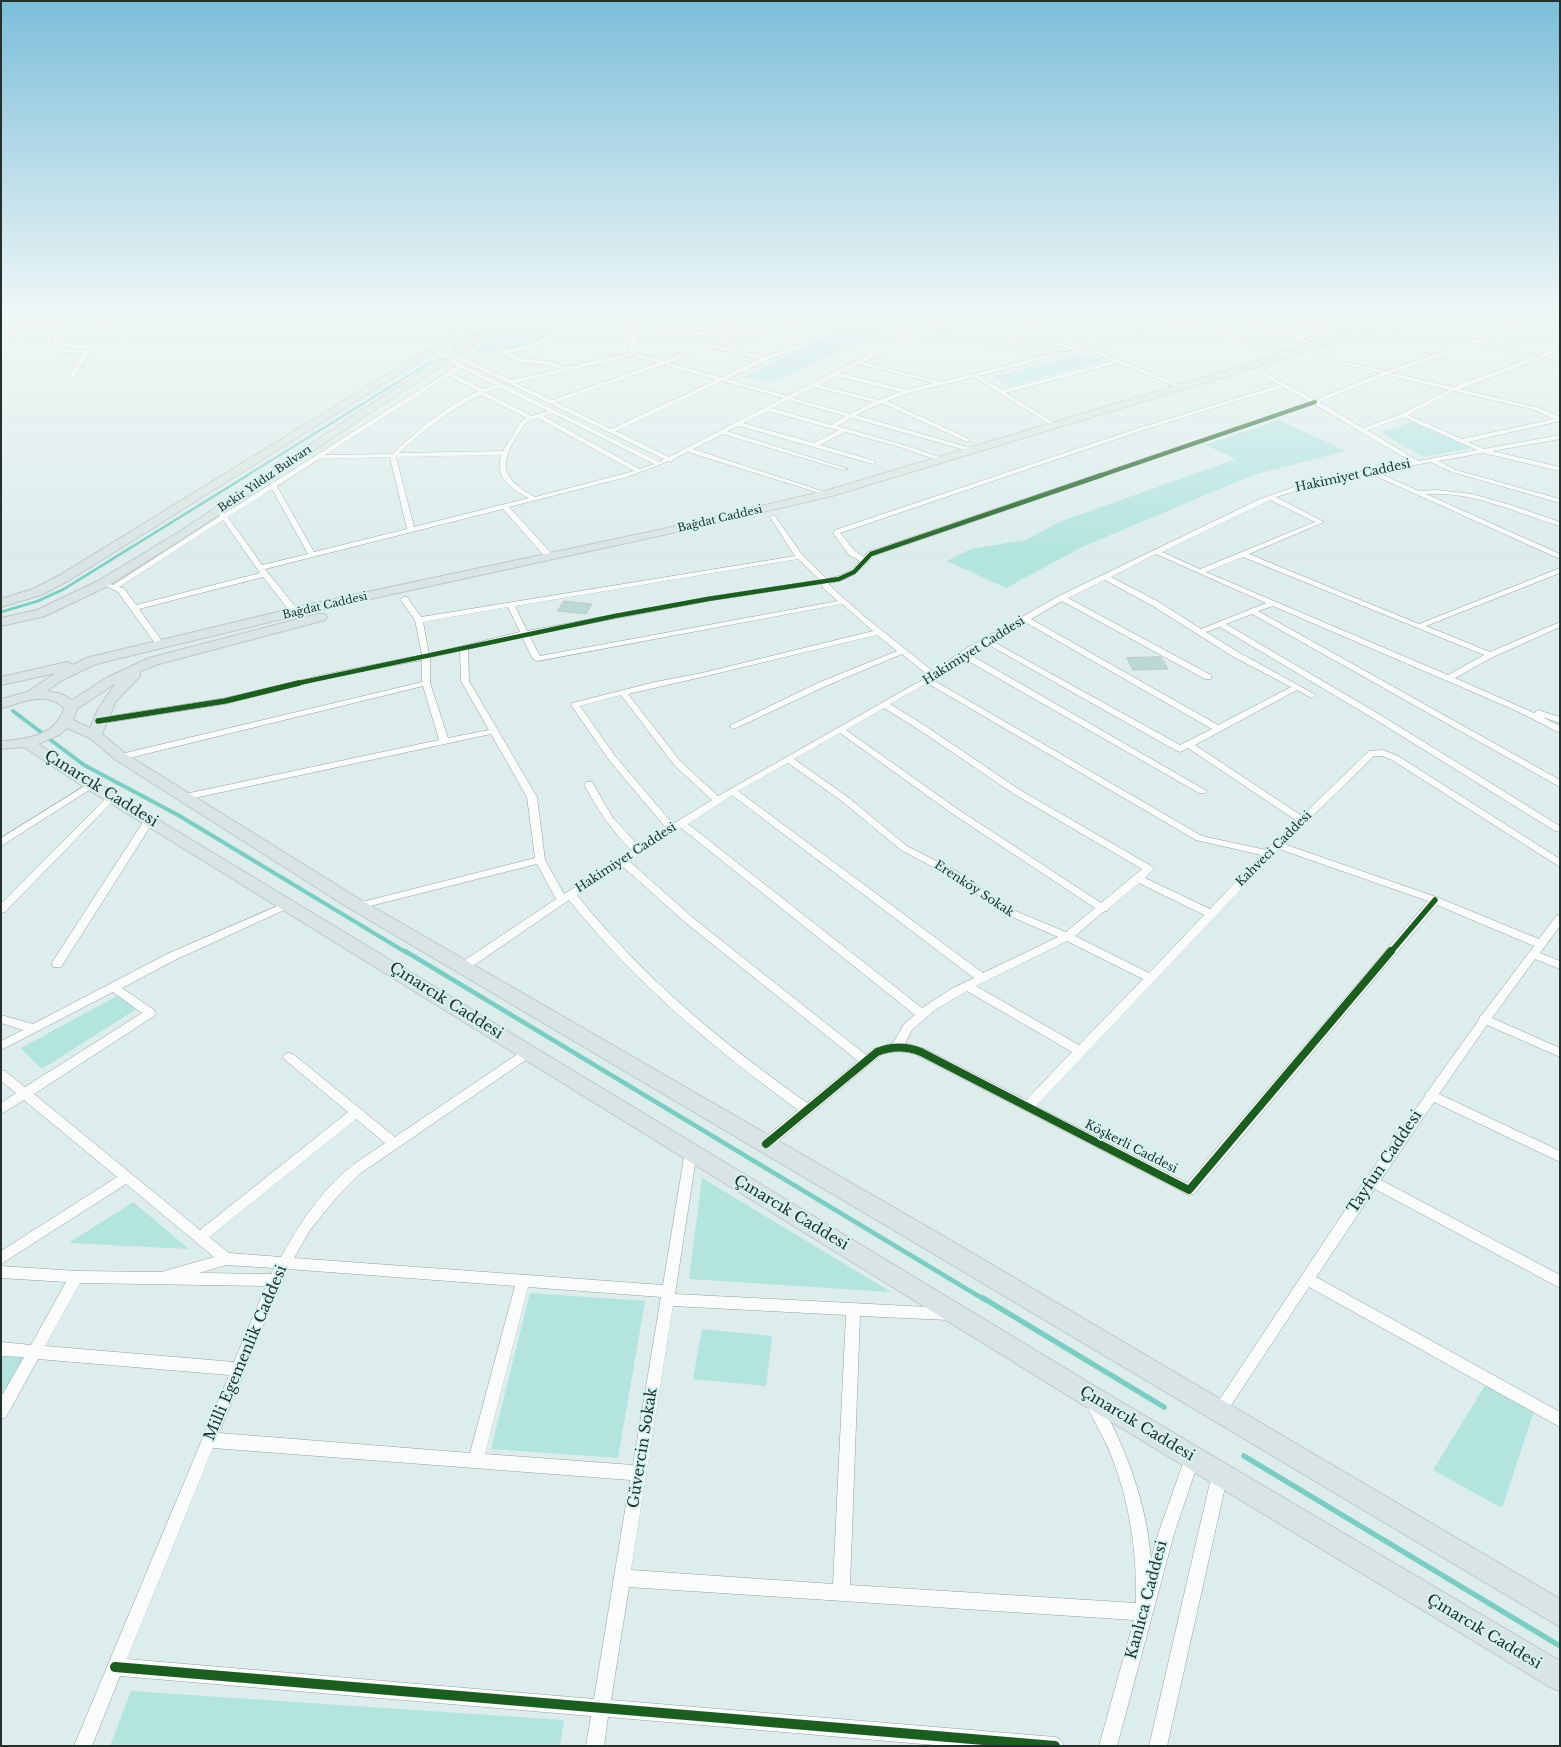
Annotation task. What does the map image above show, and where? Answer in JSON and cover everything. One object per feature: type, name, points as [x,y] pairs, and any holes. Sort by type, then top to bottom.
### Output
[{"type":"main road","name":"Bekir Yıldız Bulvarı","points":[[1,603],[37,592],[64,578],[361,396]]},
{"type":"main road","name":"Bekir Yıldız Bulvarı","points":[[1,622],[41,613],[102,584],[222,514],[371,408],[394,396]]},
{"type":"main road","name":"Bağdat Caddesi","points":[[26,696],[57,677],[91,661],[295,612],[828,494],[943,460],[969,445],[1054,425],[1153,396]]},
{"type":"main road","name":"Bağdat Caddesi","points":[[1,745],[26,742],[49,734],[105,682],[154,662],[319,618],[773,517],[946,468],[1184,396]]},
{"type":"main road","points":[[1,680],[91,661]]},
{"type":"main road","points":[[96,728],[105,706],[118,688],[133,675],[154,662]]},
{"type":"main road","points":[[1,684],[26,696]]},
{"type":"main road","points":[[1,704],[26,696],[58,697],[67,701],[68,715],[96,728],[121,757],[358,906],[766,1144],[1560,1614]]},
{"type":"main road","name":"Çınarcık Caddesi","points":[[26,742],[91,785],[289,904],[1088,1395],[1560,1678]]},
{"type":"street","points":[[114,587],[222,514],[274,487],[415,396]]},
{"type":"street","points":[[393,456],[432,422],[473,396]]},
{"type":"street","points":[[491,396],[640,471]]},
{"type":"street","points":[[520,396],[658,464]]},
{"type":"street","points":[[539,396],[671,460]]},
{"type":"street","points":[[552,402],[571,396]]},
{"type":"street","points":[[611,431],[686,396]]},
{"type":"street","points":[[779,396],[969,445]]},
{"type":"street","points":[[134,608],[312,555],[640,471],[671,460],[793,396]]},
{"type":"street","points":[[855,396],[880,402],[969,445]]},
{"type":"street","points":[[831,426],[851,415],[897,396]]},
{"type":"street","points":[[1008,396],[1054,425]]},
{"type":"street","points":[[864,560],[845,546],[836,533],[837,531],[1129,433],[1250,396]]},
{"type":"street","points":[[1303,396],[1418,462]]},
{"type":"street","points":[[96,728],[225,701],[327,676],[464,649],[523,634],[699,600],[839,579],[857,572],[864,560],[871,554],[1331,396]]},
{"type":"street","points":[[1362,430],[1403,416],[1442,396]]},
{"type":"street","points":[[1481,396],[1537,409],[1560,419]]},
{"type":"street","points":[[768,409],[943,460]]},
{"type":"street","points":[[534,499],[521,492],[506,480],[501,467],[504,453],[524,421],[552,411]]},
{"type":"street","points":[[1403,416],[1484,451],[1560,469]]},
{"type":"street","points":[[1462,441],[1560,419]]},
{"type":"street","points":[[740,424],[873,462]]},
{"type":"street","points":[[815,445],[844,430]]},
{"type":"street","points":[[724,432],[845,469]]},
{"type":"street","name":"Hakimiyet Caddesi","points":[[463,967],[717,800],[931,678],[963,654],[1062,598],[1157,552],[1231,513],[1270,496],[1312,483],[1560,437]]},
{"type":"street","points":[[689,450],[828,494]]},
{"type":"street","points":[[319,457],[504,453]]},
{"type":"street","points":[[393,456],[411,529]]},
{"type":"street","points":[[1431,460],[1454,471],[1560,501]]},
{"type":"street","points":[[1369,471],[1560,557]]},
{"type":"street","points":[[274,487],[312,555]]},
{"type":"street","points":[[1418,493],[1436,492],[1464,495],[1560,524]]},
{"type":"street","points":[[1200,572],[1321,522],[1270,496]]},
{"type":"street","points":[[504,506],[550,557]]},
{"type":"street","points":[[222,514],[295,612]]},
{"type":"street","points":[[773,517],[800,557],[824,580],[826,586],[842,602],[903,651],[931,678],[1199,838],[1269,854]]},
{"type":"street","points":[[1157,552],[1520,708],[1560,730]]},
{"type":"street","points":[[1244,555],[1490,655]]},
{"type":"street","points":[[418,620],[800,557]]},
{"type":"street","points":[[1420,626],[1560,570]]},
{"type":"street","points":[[1105,577],[1156,604],[1235,654],[1312,695]]},
{"type":"street","points":[[102,584],[121,590],[160,644]]},
{"type":"street","points":[[1062,598],[1208,677]]},
{"type":"street","points":[[404,599],[418,620],[426,657],[426,683],[444,741]]},
{"type":"street","points":[[511,605],[523,634],[537,659],[842,602]]},
{"type":"street","points":[[1200,632],[1273,603]]},
{"type":"street","points":[[1252,611],[1560,784]]},
{"type":"street","points":[[1025,619],[1218,728]]},
{"type":"street","points":[[1220,624],[1380,718],[1558,829]]},
{"type":"street","points":[[1449,678],[1490,655],[1560,624]]},
{"type":"street","points":[[878,632],[702,676],[623,692],[575,705],[612,758],[676,826],[922,1014]]},
{"type":"street","points":[[987,640],[1180,749],[1297,687]]},
{"type":"street","points":[[464,649],[465,681],[532,797],[540,860],[566,898],[673,1007],[722,1048],[807,1110]]},
{"type":"street","points":[[733,726],[823,684],[903,651]]},
{"type":"street","points":[[963,654],[1202,791]]},
{"type":"street","points":[[121,757],[426,683]]},
{"type":"street","points":[[623,692],[677,763],[717,800]]},
{"type":"street","points":[[766,1144],[877,1052],[897,1047],[908,1027],[944,998],[1066,937],[1149,869],[1017,792],[924,729],[884,705]]},
{"type":"street","points":[[1520,708],[1560,720]]},
{"type":"street","points":[[840,730],[953,810],[1103,908]]},
{"type":"street","points":[[184,797],[494,731]]},
{"type":"street","points":[[1188,744],[1302,820]]},
{"type":"street","name":"Kahveci Caddesi","points":[[1027,1107],[1277,845],[1372,752],[1395,758],[1560,864]]},
{"type":"street","name":"Erenköy Sokak","points":[[788,759],[846,800],[904,848],[954,874],[1021,918],[1066,937],[1150,978]]},
{"type":"street","points":[[589,784],[602,810],[624,838],[638,851]]},
{"type":"street","points":[[1,843],[91,785]]},
{"type":"street","points":[[732,791],[982,978]]},
{"type":"street","points":[[1,910],[112,797]]},
{"type":"street","points":[[57,964],[150,819]]},
{"type":"street","points":[[1277,845],[1435,900],[1537,949],[1560,965]]},
{"type":"street","points":[[358,906],[540,860]]},
{"type":"street","points":[[623,861],[689,920],[866,1061]]},
{"type":"street","points":[[1139,879],[1211,914]]},
{"type":"street","name":"Köşkerli Caddesi","points":[[897,1047],[920,1052],[1189,1190],[1435,900]]},
{"type":"street","points":[[1,1046],[171,957],[289,904]]},
{"type":"street","name":"Tayfun Caddesi","points":[[1219,1411],[1430,1095],[1560,918]]},
{"type":"street","points":[[967,986],[1080,1051]]},
{"type":"street","points":[[1,1109],[150,1013],[113,987]]},
{"type":"street","points":[[1,1019],[35,1029]]},
{"type":"street","points":[[1484,1019],[1560,1053]]},
{"type":"street","name":"Milli Egemenlik Caddesi","points":[[83,1746],[275,1280],[305,1226],[332,1194],[357,1169],[529,1052]]},
{"type":"street","points":[[289,1056],[394,1143]]},
{"type":"street","points":[[1,1074],[226,1259]]},
{"type":"street","points":[[1430,1095],[1560,1157]]},
{"type":"street","points":[[200,1237],[356,1112]]},
{"type":"street","name":"Güvercin Sokak","points":[[595,1746],[690,1151]]},
{"type":"street","points":[[3,1254],[127,1177]]},
{"type":"street","points":[[1372,1181],[1560,1282]]},
{"type":"street","points":[[162,1278],[226,1259],[524,1280],[667,1296],[957,1314]]},
{"type":"street","points":[[1,1272],[76,1276],[275,1280]]},
{"type":"street","points":[[1,1412],[76,1276]]},
{"type":"street","points":[[1307,1279],[1560,1420]]},
{"type":"street","points":[[475,1461],[524,1280]]},
{"type":"street","points":[[842,1592],[853,1309]]},
{"type":"street","points":[[1,1349],[238,1369]]},
{"type":"street","points":[[622,1578],[1144,1612],[1146,1575],[1137,1513],[1112,1437],[1088,1395]]},
{"type":"street","points":[[208,1440],[639,1473]]},
{"type":"street","name":"Kanlıca Caddesi","points":[[1108,1746],[1166,1534],[1192,1457]]},
{"type":"street","points":[[1158,1746],[1220,1474]]},
{"type":"street","points":[[115,1667],[1054,1746]]},
{"type":"shaded area","points":[[1279,420],[1346,451],[1253,475],[1082,547],[1006,588],[947,561],[971,549],[1026,540],[1059,522],[1236,459],[1205,445]]},
{"type":"shaded area","points":[[1413,422],[1472,448],[1423,457],[1381,432]]},
{"type":"shaded area","points":[[119,995],[138,1008],[42,1069],[21,1048]]},
{"type":"shaded area","points":[[702,1178],[891,1292],[689,1279]]},
{"type":"shaded area","points":[[133,1202],[189,1249],[69,1243]]},
{"type":"shaded area","points":[[530,1293],[645,1301],[618,1458],[491,1449]]},
{"type":"shaded area","points":[[702,1329],[772,1336],[766,1386],[693,1379]]},
{"type":"shaded area","points":[[1,1356],[24,1358],[1,1396]]},
{"type":"shaded area","points":[[1486,1384],[1534,1411],[1502,1508],[1433,1470]]},
{"type":"shaded area","points":[[131,1691],[564,1720],[560,1746],[110,1746]]},
{"type":"building","points":[[564,601],[592,604],[586,614],[558,611]]},
{"type":"building","points":[[1161,657],[1168,669],[1133,670],[1127,658]]},
{"type":"waterway","points":[[246,476],[376,396]]},
{"type":"waterway","points":[[1,612],[38,601],[64,589],[248,475]]},
{"type":"waterway","points":[[13,711],[42,733]]},
{"type":"waterway","points":[[48,738],[84,765],[178,815],[407,953]]},
{"type":"waterway","points":[[405,951],[985,1300]]},
{"type":"waterway","points":[[983,1298],[1164,1407]]},
{"type":"waterway","points":[[1244,1456],[1560,1646]]},
{"type":"cycle path","points":[[98,721],[225,701],[327,676],[426,657],[523,634],[615,616],[708,599],[839,579],[854,572],[871,554],[1315,402]]},
{"type":"cycle path","points":[[766,1144],[877,1052],[894,1047],[910,1048],[1189,1190],[1435,900]]},
{"type":"cycle path","points":[[115,1667],[1055,1746]]}]
